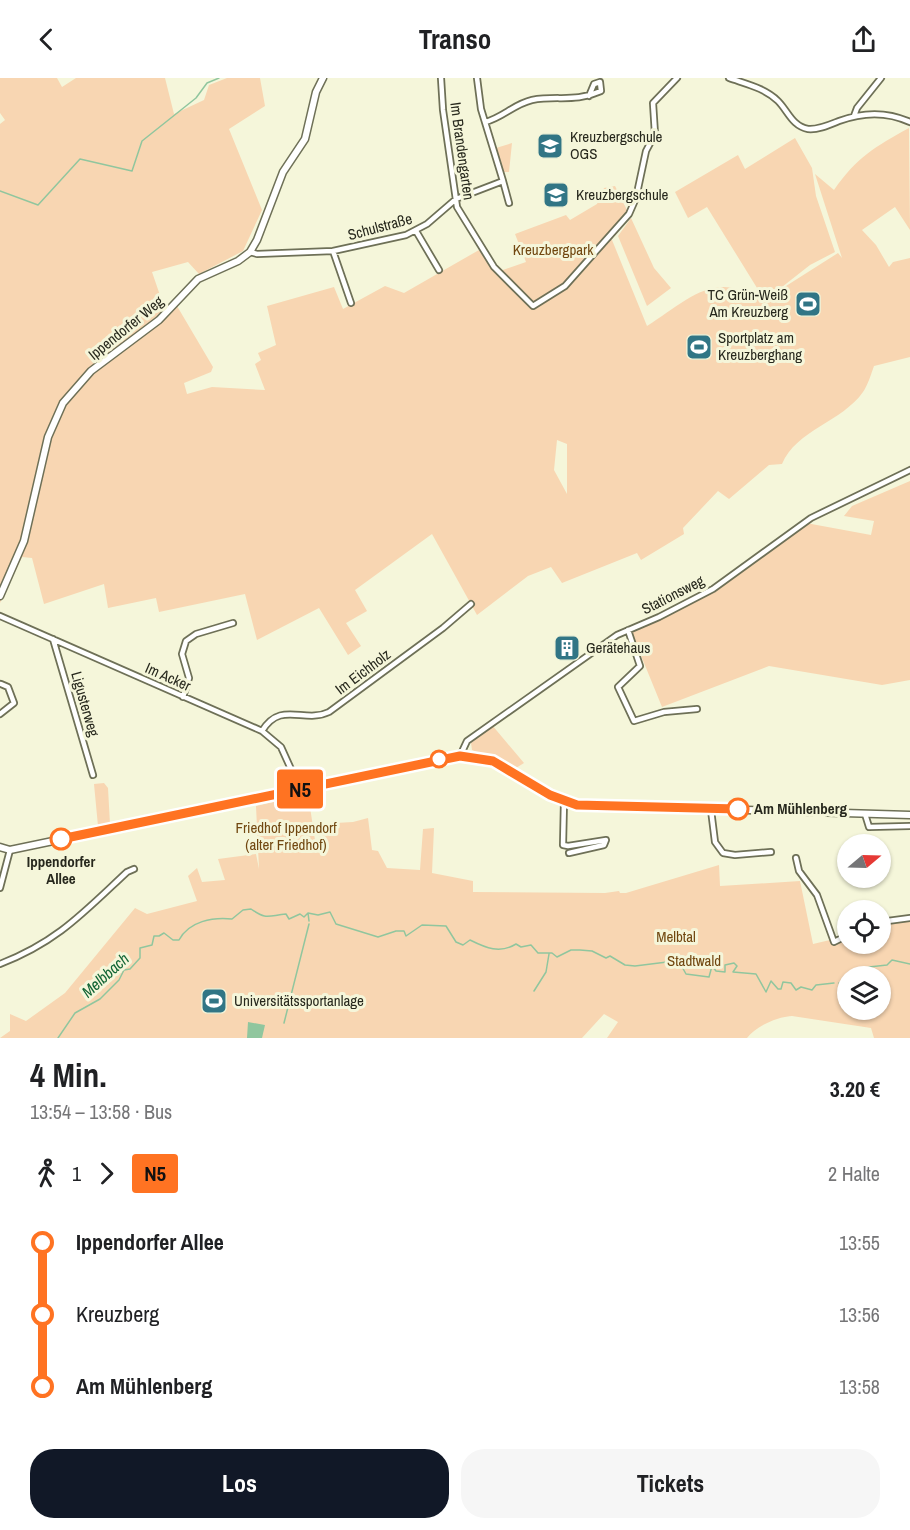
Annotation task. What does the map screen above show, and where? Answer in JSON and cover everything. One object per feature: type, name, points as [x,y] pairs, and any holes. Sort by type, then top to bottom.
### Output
[{"type":"street","points":[[250,252],[257,240],[283,172],[305,139],[316,92],[323,78]]},
{"type":"street","name":"Im Brandengarten","points":[[434,78],[441,79],[456,207],[494,267],[533,306],[565,286],[629,214],[636,198],[646,151],[656,129],[653,103],[677,78]]},
{"type":"street","points":[[477,78],[485,122],[509,203]]},
{"type":"street","points":[[729,78],[768,93],[802,127],[822,128],[854,116],[883,114],[910,122]]},
{"type":"street","points":[[854,116],[856,108],[881,78]]},
{"type":"street","points":[[485,122],[501,117],[530,101],[575,99],[589,96]]},
{"type":"street","name":"Schulstraße","points":[[250,252],[257,254],[333,251],[416,231],[456,199],[503,181]]},
{"type":"street","points":[[416,231],[439,270]]},
{"type":"street","points":[[333,251],[351,303]]},
{"type":"street","name":"Ippendorfer Weg","points":[[0,596],[24,541],[51,428],[70,394],[91,371],[159,320],[198,279],[238,261],[250,252]]},
{"type":"street","name":"Stationsweg","points":[[460,756],[467,741],[628,630],[659,617],[712,589],[811,518],[910,470]]},
{"type":"street","name":"Im Eichholz","points":[[262,731],[270,721],[283,714],[320,715],[328,712],[471,604]]},
{"type":"street","name":"Im Acker","points":[[0,616],[262,731],[281,747],[300,789]]},
{"type":"street","points":[[183,697],[189,678],[182,654],[186,640],[196,633],[233,623]]},
{"type":"street","points":[[628,630],[640,666],[618,687],[634,721],[664,712],[697,709]]},
{"type":"street","name":"Ligusterweg","points":[[53,639],[93,775]]},
{"type":"street","points":[[0,714],[14,703],[8,687],[1,684]]},
{"type":"street","points":[[0,847],[10,850],[460,756],[493,761],[564,801],[588,806],[910,815]]},
{"type":"street","points":[[564,801],[563,844],[568,846],[606,840],[604,846],[569,853]]},
{"type":"street","points":[[711,810],[717,847],[731,855],[771,852]]},
{"type":"street","points":[[865,814],[869,827],[910,826]]},
{"type":"street","points":[[0,888],[10,850]]},
{"type":"street","points":[[796,858],[799,871],[817,895],[834,942],[837,940]]},
{"type":"street","points":[[0,964],[40,947],[56,937],[127,872],[134,869]]},
{"type":"street","points":[[891,921],[910,918]]},
{"type":"green space","points":[[0,78],[57,78],[62,87],[76,78],[165,78],[174,114],[204,100],[209,85],[227,78],[260,78],[265,106],[229,129],[262,210],[243,251],[199,274],[188,262],[152,272],[164,307],[177,306],[213,367],[211,372],[184,383],[187,394],[212,387],[265,390],[255,364],[261,360],[258,353],[276,345],[267,306],[334,287],[343,309],[385,286],[404,293],[479,250],[497,275],[532,308],[566,287],[609,239],[612,240],[647,326],[689,298],[716,288],[730,287],[745,292],[761,302],[838,253],[842,258],[815,174],[834,190],[850,169],[867,154],[909,128],[910,230],[895,207],[862,230],[876,245],[889,267],[893,262],[910,258],[910,357],[874,366],[865,389],[854,402],[808,434],[789,452],[782,464],[769,465],[729,499],[718,491],[683,528],[684,534],[641,560],[637,553],[562,583],[551,567],[528,576],[477,615],[432,534],[355,590],[367,611],[346,623],[361,646],[348,655],[319,608],[257,640],[245,594],[159,612],[156,598],[108,608],[104,584],[44,604],[32,558],[22,557],[0,603],[0,124],[5,120],[0,113]],"holes":[[[557,440],[567,444],[567,494],[554,470]]]},
{"type":"green space","points":[[795,138],[812,168],[816,196],[835,252],[810,265],[782,287],[762,296],[707,207],[688,218],[675,192],[738,155],[745,169]]},
{"type":"green space","points":[[512,143],[509,172],[504,172],[496,148]]},
{"type":"green space","name":"Kreuzbergpark","points":[[615,186],[628,212],[625,217],[564,285],[534,304],[500,271],[526,262],[515,234],[566,215],[570,220],[597,204],[604,188]]},
{"type":"green space","points":[[631,218],[654,268],[671,288],[647,306],[618,236]]},
{"type":"green space","points":[[910,481],[910,680],[882,685],[769,666],[662,707],[631,631],[701,597],[806,523],[871,535],[874,521],[844,516],[852,506]]},
{"type":"green space","points":[[492,725],[524,763],[516,768],[472,750],[471,743]]},
{"type":"green space","points":[[104,783],[108,788],[110,824],[98,826],[94,784]]},
{"type":"green space","name":"Stadtwald","points":[[308,794],[315,840],[320,839],[318,824],[353,822],[368,818],[372,850],[378,851],[387,868],[420,870],[423,829],[434,828],[432,873],[473,881],[473,892],[605,893],[619,891],[626,893],[719,865],[720,886],[800,881],[813,944],[837,938],[837,954],[891,954],[891,924],[910,921],[910,1038],[874,1038],[871,1028],[792,1016],[767,1023],[747,1038],[607,1038],[618,1022],[604,1014],[582,1038],[0,1038],[10,1031],[10,1014],[26,1021],[65,993],[135,908],[147,914],[197,901],[188,876],[197,868],[202,882],[225,880],[218,859],[256,854],[259,869],[256,806]]},
{"type":"shaded area","points":[[248,1022],[265,1025],[262,1038],[247,1038]]},
{"type":"waterway","points":[[0,191],[38,205],[80,159],[132,171],[142,141],[196,98],[207,83],[219,78]]},
{"type":"waterway","name":"Melbbach","points":[[58,1038],[75,1013],[100,999],[119,980],[124,970],[130,969],[140,958],[140,948],[152,945],[154,936],[164,933],[173,940],[179,940],[195,924],[217,919],[232,919],[243,910],[251,909],[264,916],[286,914],[289,919],[300,914],[304,917],[308,913],[318,915],[330,912],[336,924],[378,937],[396,931],[404,931],[406,936],[422,925],[446,926],[456,942],[463,945],[470,940],[499,949],[516,944],[521,947],[531,945],[538,953],[552,953],[557,957],[571,950],[592,951],[606,958],[610,956],[625,965],[635,966],[675,961],[681,965],[686,974],[709,977],[712,966],[716,971],[725,972],[725,965],[734,963],[737,966],[733,972],[756,974],[766,992],[771,981],[778,989],[781,989],[783,982],[791,983],[796,990],[801,987],[812,990],[816,985],[834,983]]},
{"type":"waterway","name":"Melbbach","points":[[308,913],[309,921]]},
{"type":"waterway","points":[[284,1023],[309,924]]},
{"type":"waterway","points":[[534,991],[546,972],[549,954]]},
{"type":"waterway","name":"Melbbach","points":[[878,966],[887,965],[892,960],[910,964]]},
{"type":"bus line","name":"N5","points":[[61,839],[460,756],[493,761],[550,795],[577,805],[738,809]]},
{"type":"place","name":"Kreuzbergschule OGS","points":[[550,146]]},
{"type":"place","name":"Kreuzbergschule","points":[[556,195]]},
{"type":"place","name":"TC Grün-Weiß Am Kreuzberg","points":[[808,304]]},
{"type":"place","name":"Sportplatz am Kreuzberghang","points":[[699,347]]},
{"type":"place","name":"Gerätehaus","points":[[567,648]]},
{"type":"place","name":"Am Mühlenberg","points":[[738,809]]},
{"type":"place","name":"Ippendorfer Allee","points":[[61,839]]},
{"type":"place","name":"Universitätssportanlage","points":[[214,1001]]},
{"type":"park label","name":"Friedhof Ippendorf (alter Friedhof)","points":[[286,836]]},
{"type":"park label","name":"Melbtal","points":[[676,937]]}]
